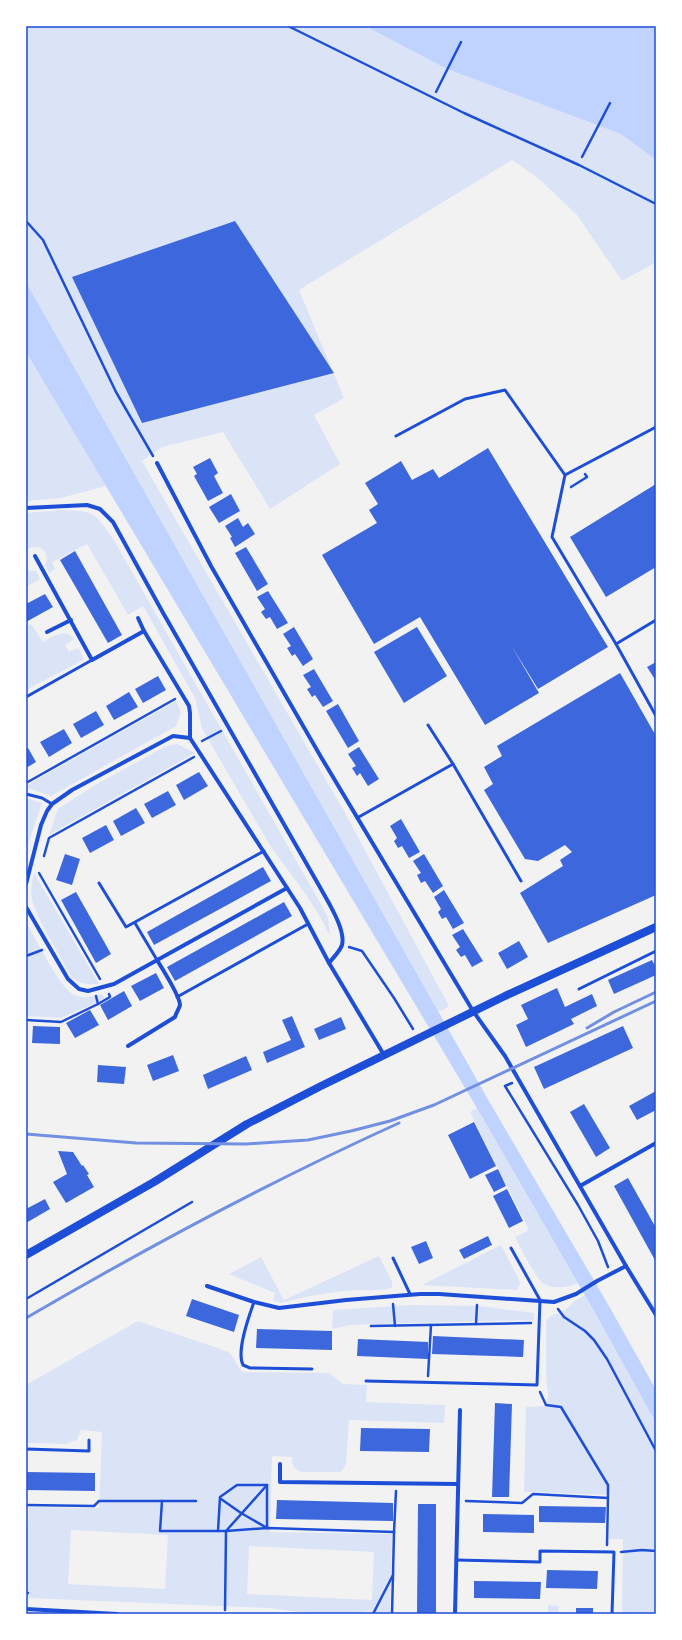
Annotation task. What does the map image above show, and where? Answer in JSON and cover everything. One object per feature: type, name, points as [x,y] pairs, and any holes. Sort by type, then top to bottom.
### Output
[{"type":"main road","points":[[26,1255],[154,1182],[247,1124],[320,1086],[452,1022],[656,927]]},
{"type":"street","points":[[157,463],[211,566],[357,818],[473,1012],[504,1056],[656,1315]]},
{"type":"street","points":[[26,508],[87,505],[100,509],[113,522],[162,611],[321,889],[338,923],[342,938],[342,945],[329,963]]},
{"type":"street","points":[[35,556],[92,660],[144,631]]},
{"type":"street","points":[[138,618],[144,631],[189,706],[190,738],[300,908],[329,963],[384,1055]]},
{"type":"street","points":[[47,632],[71,620]]},
{"type":"street","points":[[26,884],[41,825],[52,804],[72,790],[173,736],[190,738]]},
{"type":"street","points":[[26,907],[68,979],[83,991],[94,990],[114,984],[287,888]]},
{"type":"street","points":[[128,1046],[175,1017],[180,1005],[157,960]]},
{"type":"street","points":[[580,1186],[656,1143]]},
{"type":"street","points":[[207,1286],[254,1302],[279,1308],[410,1294],[440,1294],[554,1302],[576,1294],[611,1273],[626,1266]]},
{"type":"street","points":[[455,1614],[460,1410]]},
{"type":"street","points":[[280,1464],[280,1482],[458,1484]]},
{"type":"street","points":[[26,1609],[117,1614]]},
{"type":"lane","points":[[396,436],[465,400],[505,390],[565,475],[552,537],[616,644],[656,716]]},
{"type":"lane","points":[[565,475],[656,427]]},
{"type":"lane","points":[[616,644],[656,620]]},
{"type":"lane","points":[[26,697],[92,660]]},
{"type":"lane","points":[[428,725],[453,764],[521,881]]},
{"type":"lane","points":[[357,818],[453,764]]},
{"type":"lane","points":[[26,794],[52,804]]},
{"type":"lane","points":[[99,883],[126,927],[264,851]]},
{"type":"lane","points":[[135,922],[157,960]]},
{"type":"lane","points":[[177,997],[308,924]]},
{"type":"lane","points":[[579,989],[656,951]]},
{"type":"lane","points":[[366,1381],[537,1385],[540,1300],[511,1248]]},
{"type":"lane","points":[[393,1258],[410,1294]]},
{"type":"lane","points":[[254,1302],[245,1326],[241,1355],[243,1365],[250,1368],[312,1369]]},
{"type":"lane","points":[[26,1449],[89,1451],[89,1440]]},
{"type":"lane","points":[[456,1560],[540,1562],[540,1551],[614,1552],[612,1614]]},
{"type":"path","points":[[288,26],[464,113],[579,165],[656,204]]},
{"type":"path","points":[[436,92],[461,42]]},
{"type":"path","points":[[582,157],[610,103]]},
{"type":"path","points":[[26,221],[43,240],[116,392],[157,463]]},
{"type":"path","points":[[565,490],[587,477],[581,467]]},
{"type":"path","points":[[26,783],[182,695]]},
{"type":"path","points":[[210,737],[220,732]]},
{"type":"path","points":[[43,859],[49,838],[201,753]]},
{"type":"path","points":[[26,1020],[61,1022],[110,997],[38,874],[41,866]]},
{"type":"path","points":[[342,945],[362,951],[413,1029]]},
{"type":"path","points":[[26,956],[49,948]]},
{"type":"path","points":[[94,990],[98,1004]]},
{"type":"path","points":[[518,1080],[505,1086],[578,1205],[598,1241],[611,1273]]},
{"type":"path","points":[[26,1299],[192,1202]]},
{"type":"path","points":[[554,1302],[559,1312],[564,1317],[585,1331],[594,1340],[607,1359],[656,1451]]},
{"type":"path","points":[[393,1307],[395,1326]]},
{"type":"path","points":[[476,1324],[477,1308]]},
{"type":"path","points":[[372,1326],[539,1323]]},
{"type":"path","points":[[427,1382],[431,1325]]},
{"type":"path","points":[[537,1385],[546,1405],[561,1407],[608,1484],[607,1552]]},
{"type":"path","points":[[392,1614],[396,1483]]},
{"type":"path","points":[[218,1531],[220,1497],[237,1485],[267,1485]]},
{"type":"path","points":[[267,1485],[268,1528]]},
{"type":"path","points":[[225,1610],[226,1531],[267,1485]]},
{"type":"path","points":[[458,1501],[522,1503],[533,1494],[608,1498]]},
{"type":"path","points":[[221,1499],[241,1513],[268,1528]]},
{"type":"path","points":[[26,1505],[94,1506],[99,1501],[196,1501]]},
{"type":"path","points":[[162,1501],[160,1531],[226,1531],[268,1528],[394,1532]]},
{"type":"path","points":[[614,1552],[642,1550],[656,1551]]},
{"type":"path","points":[[373,1614],[393,1575]]},
{"type":"shaded area","points":[[26,26],[365,26],[447,69],[621,134],[656,160],[656,262],[622,281],[577,215],[538,178],[512,160],[299,290],[344,398],[314,415],[340,464],[270,509],[223,432],[162,447],[142,461],[345,813],[449,1006],[443,1010],[438,1011],[26,282]]},
{"type":"shaded area","points":[[26,352],[106,486],[61,498],[28,501],[26,504]]},
{"type":"shaded area","points":[[61,510],[82,511],[89,513],[99,519],[115,542],[322,906],[328,918],[330,936],[319,915],[302,889],[271,847],[209,741],[202,728],[195,698],[143,606],[128,615],[87,544],[52,562],[55,569],[49,573],[45,565],[47,556],[42,549],[35,547],[26,551],[26,513]]},
{"type":"shaded area","points":[[26,566],[30,571],[36,571],[40,579],[26,587]]},
{"type":"shaded area","points":[[31,624],[43,642],[59,634],[63,633],[70,635],[74,639],[65,645],[69,652],[78,648],[83,656],[83,660],[26,690],[26,626]]},
{"type":"shaded area","points":[[176,701],[181,712],[176,726],[51,796],[27,788],[29,784]]},
{"type":"shaded area","points":[[177,744],[195,753],[49,835],[58,809],[95,785],[166,746]]},
{"type":"shaded area","points":[[26,798],[42,803],[26,850]]},
{"type":"shaded area","points":[[34,873],[99,984],[85,984],[72,978],[36,912],[31,896]]},
{"type":"shaded area","points":[[26,922],[55,973],[68,991],[81,997],[102,994],[105,999],[61,1018],[26,1016]]},
{"type":"shaded area","points":[[477,1108],[578,1283],[561,1287],[547,1286],[540,1281],[528,1262],[515,1237],[529,1230],[470,1112]]},
{"type":"shaded area","points":[[501,1245],[519,1280],[520,1284],[517,1290],[422,1285]]},
{"type":"shaded area","points":[[379,1256],[392,1282],[392,1288],[327,1293],[282,1303],[273,1301],[275,1293],[229,1274],[261,1257],[284,1300]]},
{"type":"shaded area","points":[[585,1295],[656,1423],[656,1614],[622,1614],[623,1539],[609,1539],[611,1495],[524,1492],[526,1407],[547,1406],[546,1322],[549,1317],[565,1310],[576,1300]]},
{"type":"shaded area","points":[[411,1305],[480,1306],[534,1313],[534,1320],[351,1325],[332,1329],[333,1310]]},
{"type":"shaded area","points":[[138,1321],[229,1352],[244,1372],[329,1373],[343,1384],[367,1385],[366,1402],[445,1405],[444,1423],[349,1420],[346,1462],[341,1472],[301,1472],[294,1466],[292,1457],[272,1456],[270,1532],[392,1534],[390,1614],[376,1614],[367,1611],[363,1614],[314,1614],[269,1608],[28,1598],[26,1604],[26,1524],[28,1524],[29,1507],[99,1508],[102,1432],[81,1430],[77,1440],[66,1444],[26,1443],[26,1385]],"holes":[[[71,1530],[168,1535],[165,1589],[68,1584]],[[249,1546],[374,1552],[372,1600],[247,1594]]]},
{"type":"shaded area","points":[[548,1605],[559,1606],[558,1614],[548,1614]]},
{"type":"water","points":[[365,26],[656,26],[656,160],[621,134],[447,69]]},
{"type":"water","points":[[26,282],[490,1103],[609,1306],[656,1390],[656,1423],[594,1311],[477,1108],[26,352]]},
{"type":"building","points":[[235,221],[334,373],[142,423],[72,277]]},
{"type":"building","points":[[488,448],[608,647],[538,689],[511,645],[539,693],[485,725],[420,617],[374,644],[322,555],[377,523],[369,510],[378,504],[365,483],[401,461],[412,480],[433,469],[439,478]]},
{"type":"building","points":[[210,458],[218,473],[214,476],[223,493],[208,501],[194,476],[197,474],[193,467]]},
{"type":"building","points":[[656,484],[656,567],[606,597],[570,537]]},
{"type":"building","points":[[231,494],[240,511],[219,523],[209,507]]},
{"type":"building","points":[[238,518],[243,527],[248,523],[255,534],[235,547],[230,538],[232,537],[225,526]]},
{"type":"building","points":[[246,547],[268,584],[257,591],[235,553]]},
{"type":"building","points":[[75,551],[122,635],[108,643],[60,560]]},
{"type":"building","points":[[268,591],[288,623],[277,629],[270,617],[266,619],[261,612],[265,609],[257,597]]},
{"type":"building","points":[[45,594],[53,607],[26,622],[26,604]]},
{"type":"building","points":[[294,627],[313,659],[303,666],[295,654],[292,656],[287,648],[291,646],[283,634]]},
{"type":"building","points":[[417,627],[447,676],[404,703],[374,652]]},
{"type":"building","points":[[656,662],[656,681],[647,667]]},
{"type":"building","points":[[314,669],[333,701],[323,707],[315,695],[312,697],[307,689],[311,687],[303,675]]},
{"type":"building","points":[[620,673],[656,736],[656,895],[548,943],[520,893],[563,866],[560,860],[572,852],[565,845],[538,861],[525,859],[484,790],[493,784],[484,767],[502,756],[497,746]]},
{"type":"building","points":[[158,676],[166,690],[143,703],[135,689]]},
{"type":"building","points":[[129,692],[138,707],[114,720],[106,706]]},
{"type":"building","points":[[338,704],[359,741],[348,748],[326,711]]},
{"type":"building","points":[[96,711],[104,725],[81,738],[73,724]]},
{"type":"building","points":[[64,729],[72,743],[49,757],[40,742]]},
{"type":"building","points":[[359,747],[379,779],[368,786],[360,773],[357,776],[352,768],[356,766],[348,754]]},
{"type":"building","points":[[28,748],[36,762],[26,768],[26,749]]},
{"type":"building","points":[[199,772],[208,786],[184,800],[176,785]]},
{"type":"building","points":[[168,791],[176,805],[152,818],[144,804]]},
{"type":"building","points":[[136,808],[145,823],[121,836],[113,821]]},
{"type":"building","points":[[401,819],[420,852],[409,858],[402,846],[398,848],[394,841],[397,838],[390,826]]},
{"type":"building","points":[[106,825],[114,840],[90,853],[82,838]]},
{"type":"building","points":[[65,854],[80,859],[72,885],[56,880]]},
{"type":"building","points":[[424,854],[443,886],[433,893],[425,881],[421,883],[417,875],[421,873],[413,861]]},
{"type":"building","points":[[263,867],[271,881],[154,945],[147,932]]},
{"type":"building","points":[[444,890],[464,923],[453,929],[446,917],[442,919],[438,912],[441,909],[434,897]]},
{"type":"building","points":[[76,892],[111,954],[96,963],[61,900]]},
{"type":"building","points":[[284,902],[292,916],[175,981],[167,967]]},
{"type":"building","points":[[463,929],[483,961],[472,967],[465,955],[461,957],[456,950],[460,947],[452,935]]},
{"type":"building","points":[[519,941],[528,957],[507,969],[498,953]]},
{"type":"building","points":[[652,960],[656,968],[656,975],[614,994],[608,980]]},
{"type":"building","points":[[156,973],[164,988],[140,1001],[131,986]]},
{"type":"building","points":[[557,988],[565,1007],[592,994],[597,1006],[571,1019],[574,1024],[526,1047],[516,1025],[528,1019],[521,1005]]},
{"type":"building","points":[[124,991],[132,1006],[108,1020],[100,1005]]},
{"type":"building","points":[[90,1010],[99,1025],[75,1038],[66,1023]]},
{"type":"building","points":[[292,1016],[305,1047],[267,1063],[263,1052],[291,1040],[282,1020]]},
{"type":"building","points":[[341,1017],[346,1029],[319,1040],[314,1029]]},
{"type":"building","points":[[33,1026],[60,1027],[60,1044],[32,1043]]},
{"type":"building","points":[[623,1026],[633,1048],[544,1089],[534,1067]]},
{"type":"building","points":[[173,1055],[179,1071],[153,1081],[147,1065]]},
{"type":"building","points":[[246,1056],[252,1070],[208,1089],[203,1075]]},
{"type":"building","points":[[98,1065],[126,1067],[124,1084],[97,1082]]},
{"type":"building","points":[[656,1091],[656,1110],[637,1120],[629,1106]]},
{"type":"building","points":[[584,1104],[610,1148],[596,1157],[570,1112]]},
{"type":"building","points":[[474,1122],[496,1166],[470,1179],[448,1135]]},
{"type":"building","points":[[58,1151],[73,1152],[89,1174],[87,1175],[94,1187],[66,1203],[53,1182],[67,1174]]},
{"type":"building","points":[[498,1169],[506,1186],[494,1192],[485,1175]]},
{"type":"building","points":[[628,1178],[656,1228],[656,1262],[614,1186]]},
{"type":"building","points":[[507,1189],[523,1221],[509,1228],[493,1196]]},
{"type":"building","points":[[45,1199],[50,1209],[26,1223],[26,1209]]},
{"type":"building","points":[[488,1236],[492,1245],[464,1259],[459,1250]]},
{"type":"building","points":[[426,1241],[433,1258],[419,1264],[411,1247]]},
{"type":"building","points":[[192,1299],[239,1315],[234,1332],[186,1316]]},
{"type":"building","points":[[257,1329],[332,1331],[332,1350],[256,1348]]},
{"type":"building","points":[[433,1336],[524,1340],[523,1357],[432,1354]]},
{"type":"building","points":[[358,1339],[428,1342],[428,1359],[357,1356]]},
{"type":"building","points":[[495,1403],[512,1404],[509,1497],[492,1497]]},
{"type":"building","points":[[361,1428],[430,1429],[429,1452],[360,1451]]},
{"type":"building","points":[[26,1472],[95,1473],[95,1491],[26,1490]]},
{"type":"building","points":[[277,1500],[393,1503],[393,1521],[276,1519]]},
{"type":"building","points":[[418,1504],[436,1504],[436,1614],[417,1614]]},
{"type":"building","points":[[539,1506],[606,1507],[605,1523],[539,1522]]},
{"type":"building","points":[[483,1514],[534,1515],[534,1533],[483,1532]]},
{"type":"building","points":[[547,1570],[598,1571],[597,1589],[546,1588]]},
{"type":"building","points":[[474,1581],[541,1582],[540,1599],[474,1598]]},
{"type":"building","points":[[576,1608],[593,1608],[593,1614],[576,1614]]},
{"type":"railway","points":[[587,1028],[614,1012],[656,992]]},
{"type":"railway","points":[[26,1134],[136,1143],[246,1144],[308,1140],[351,1131],[390,1121],[434,1105],[656,1001]]},
{"type":"railway","points":[[26,1318],[164,1240],[257,1191],[399,1123]]}]
